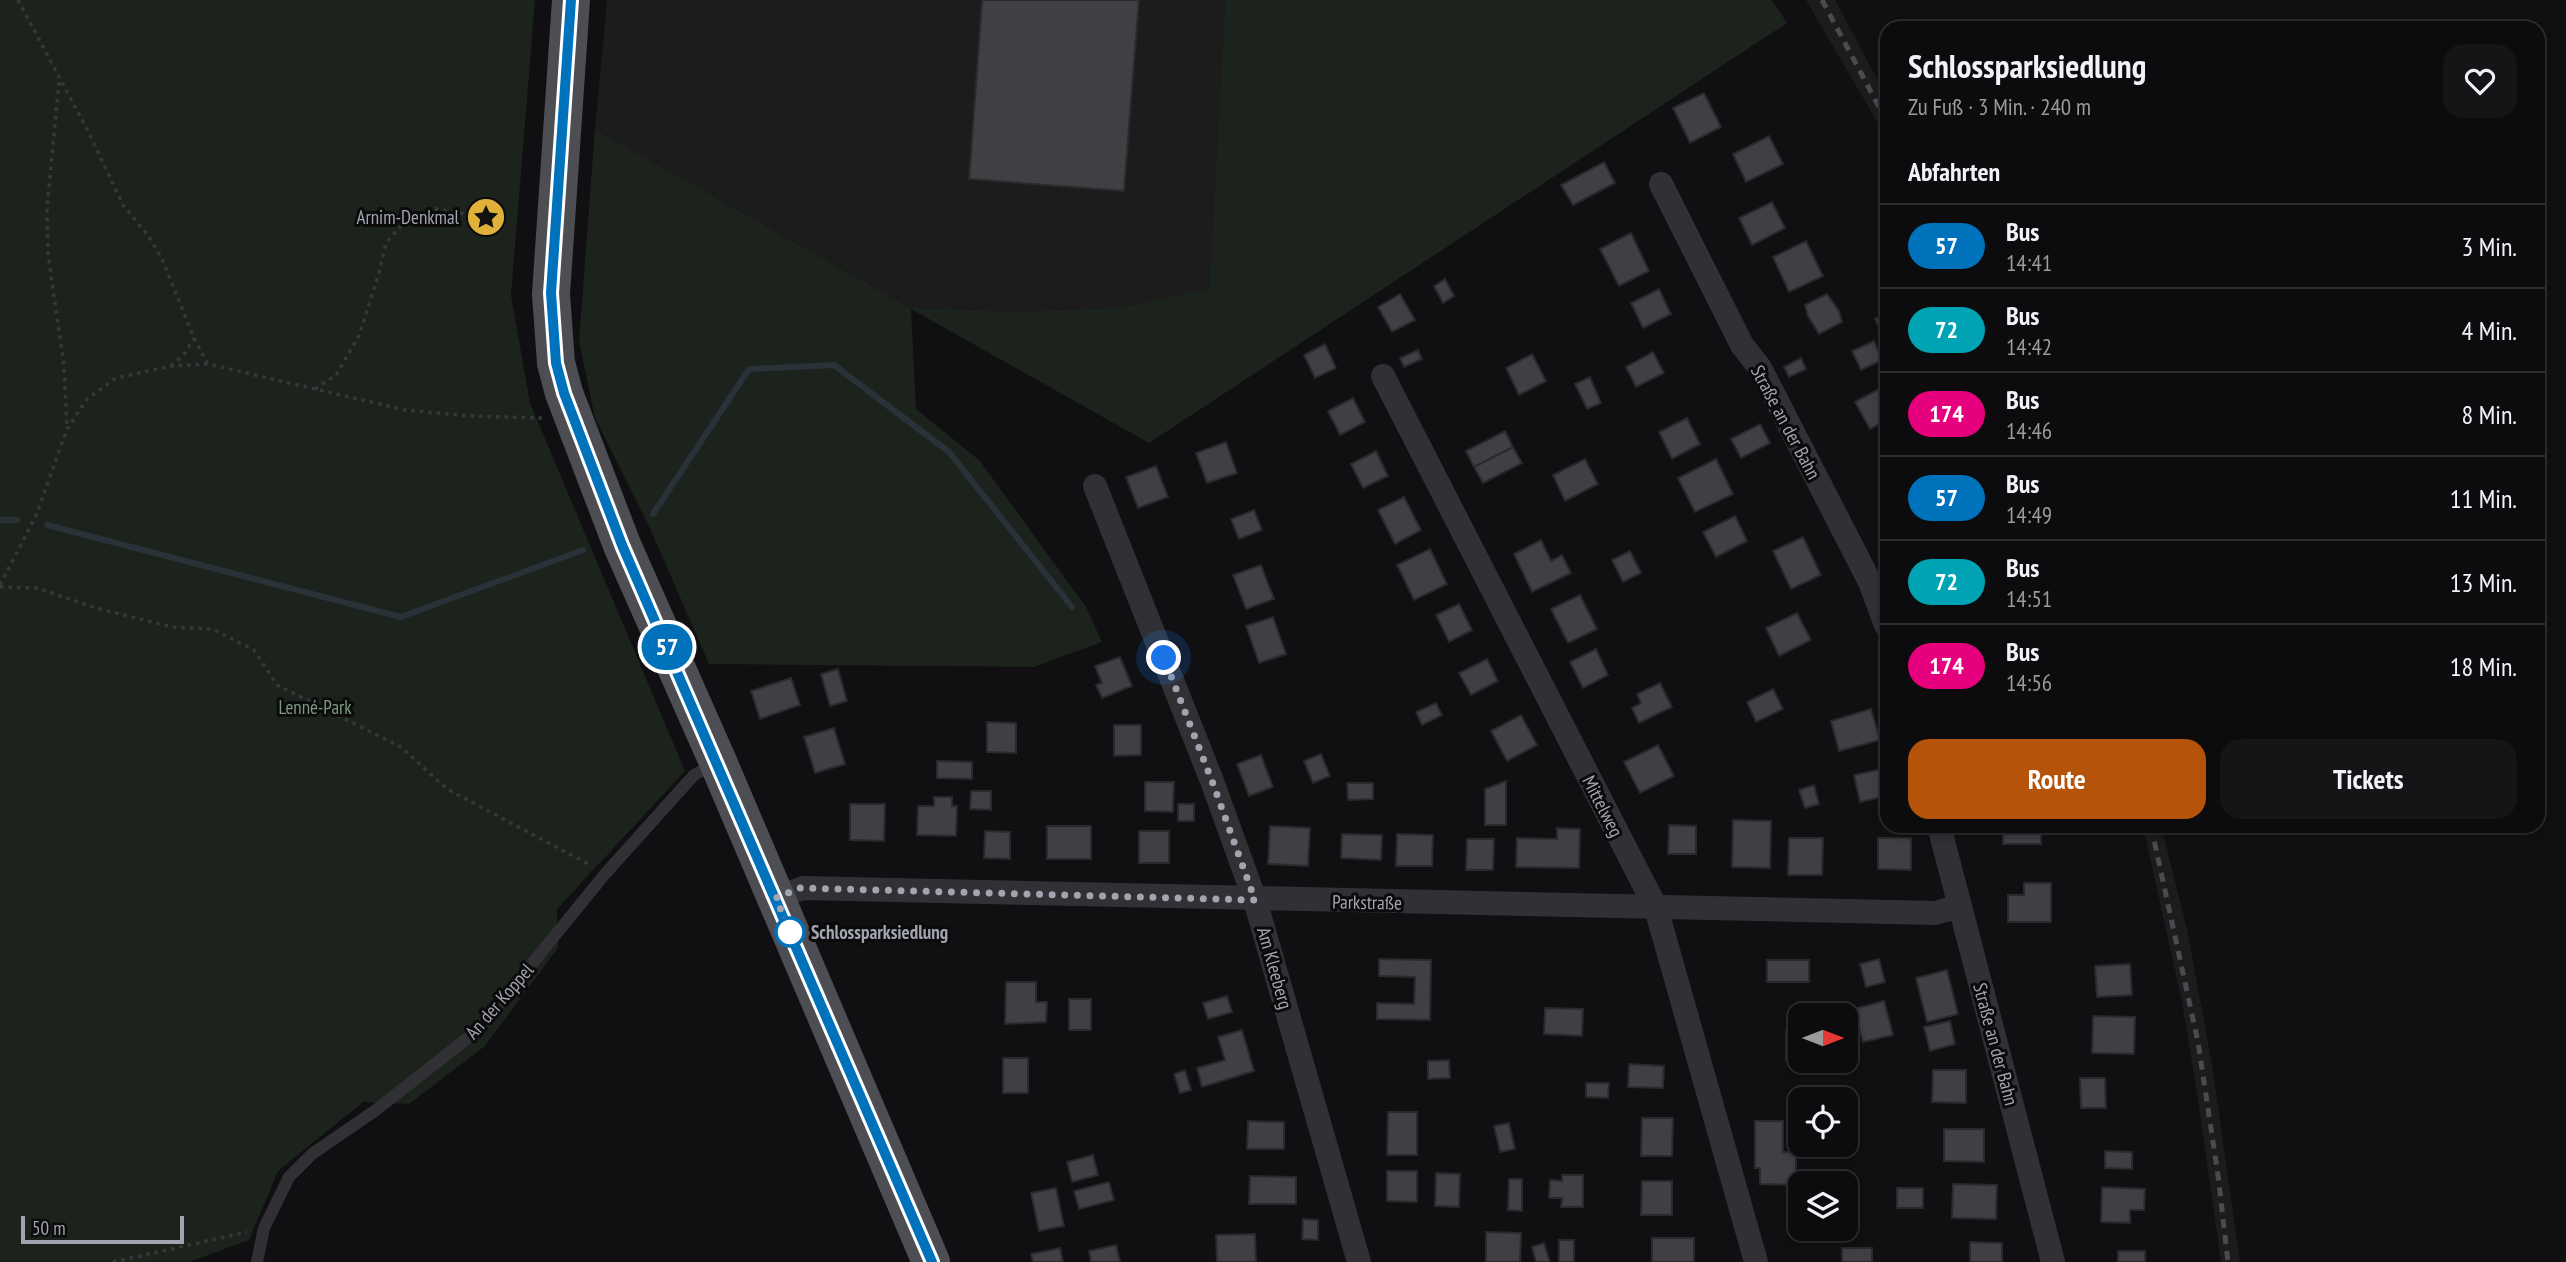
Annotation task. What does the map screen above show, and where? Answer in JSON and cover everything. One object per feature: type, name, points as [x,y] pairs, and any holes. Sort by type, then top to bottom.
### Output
[{"type":"main road","points":[[571,0],[551,293],[556,363],[564,393],[618,533],[932,1262]]},
{"type":"street","name":"Straße an der Bahn","points":[[1661,184],[1742,345],[1760,368],[1870,582],[1880,609]]},
{"type":"street","name":"Mittelweg","points":[[1383,376],[1656,908],[1756,1262]]},
{"type":"street","name":"Am Kleeberg","points":[[1095,486],[1212,781],[1255,900],[1359,1262]]},
{"type":"street","name":"Straße an der Bahn","points":[[1942,833],[2053,1262]]},
{"type":"street","name":"Parkstraße","points":[[776,898],[803,888],[1935,913],[1960,906]]},
{"type":"lane","name":"An der Koppel","points":[[257,1262],[264,1228],[289,1177],[312,1154],[376,1110],[478,1030],[605,874],[694,775],[718,762]]},
{"type":"path","points":[[18,0],[88,131],[123,205],[162,258],[194,338],[208,364]]},
{"type":"path","points":[[59,80],[47,208],[53,299],[64,366],[67,429]]},
{"type":"path","points":[[315,389],[336,375],[359,336],[386,243],[406,220],[431,208],[477,216]]},
{"type":"path","points":[[171,366],[185,353],[194,338]]},
{"type":"path","points":[[544,418],[470,416],[405,410],[208,364],[171,366],[116,378],[87,399],[67,429],[36,516],[0,586],[37,588],[96,608],[172,627],[212,629],[254,650],[277,685],[401,747],[447,789],[605,874]]},
{"type":"path","points":[[113,1262],[264,1228]]},
{"type":"shaded area","points":[[607,0],[1225,0],[1209,290],[1119,308],[1016,311],[911,308],[595,129]]},
{"type":"shaded area","points":[[1806,0],[1835,0],[1880,85],[1880,127]]},
{"type":"shaded area","points":[[2145,833],[2163,833],[2187,929],[2212,1064],[2240,1262],[2221,1262],[2182,1002]]},
{"type":"green space","name":"Lenné-Park","points":[[0,0],[535,0],[511,295],[530,403],[685,771],[557,909],[558,948],[485,1046],[409,1104],[363,1102],[278,1171],[249,1240],[189,1262],[0,1262]]},
{"type":"green space","points":[[1225,0],[1772,0],[1787,23],[1149,443],[911,309],[916,409],[980,461],[1086,607],[1102,642],[1034,667],[709,664],[652,533],[595,418],[579,341],[595,129],[911,308],[1016,311],[1119,308],[1209,289]]},
{"type":"building","points":[[982,0],[1139,0],[1124,191],[969,179]]},
{"type":"building","points":[[1704,93],[1721,127],[1690,143],[1673,108]]},
{"type":"building","points":[[1769,136],[1783,164],[1746,182],[1733,154]]},
{"type":"building","points":[[1604,162],[1615,183],[1573,205],[1561,185]]},
{"type":"building","points":[[1772,202],[1785,228],[1752,245],[1739,218]]},
{"type":"building","points":[[1631,233],[1649,271],[1619,286],[1600,249]]},
{"type":"building","points":[[1806,241],[1823,276],[1789,292],[1773,257]]},
{"type":"building","points":[[1445,279],[1454,296],[1443,303],[1434,286]]},
{"type":"building","points":[[1659,289],[1671,314],[1643,328],[1631,303]]},
{"type":"building","points":[[1400,294],[1415,320],[1392,332],[1378,307]]},
{"type":"building","points":[[1827,294],[1839,311],[1842,322],[1819,334],[1805,305]]},
{"type":"building","points":[[1880,317],[1880,329],[1875,319]]},
{"type":"building","points":[[1874,341],[1880,361],[1861,370],[1852,351]]},
{"type":"building","points":[[1325,344],[1336,368],[1315,378],[1304,355]]},
{"type":"building","points":[[1418,350],[1422,359],[1404,367],[1400,358]]},
{"type":"building","points":[[1653,352],[1664,373],[1636,387],[1626,367]]},
{"type":"building","points":[[1532,354],[1546,381],[1519,395],[1506,368]]},
{"type":"building","points":[[1801,358],[1806,369],[1789,377],[1784,367]]},
{"type":"building","points":[[1590,377],[1601,403],[1587,409],[1575,384]]},
{"type":"building","points":[[1880,388],[1880,423],[1870,429],[1855,402]]},
{"type":"building","points":[[1353,398],[1365,422],[1340,435],[1328,411]]},
{"type":"building","points":[[1687,418],[1700,444],[1672,459],[1659,432]]},
{"type":"building","points":[[1760,424],[1770,443],[1741,458],[1731,439]]},
{"type":"building","points":[[1505,431],[1513,447],[1474,467],[1466,451]]},
{"type":"building","points":[[1226,442],[1237,473],[1207,483],[1196,453]]},
{"type":"building","points":[[1513,447],[1522,463],[1483,483],[1474,467]]},
{"type":"building","points":[[1376,451],[1388,476],[1363,488],[1351,464]]},
{"type":"building","points":[[1585,459],[1598,484],[1565,501],[1553,475]]},
{"type":"building","points":[[1716,459],[1733,494],[1695,512],[1678,478]]},
{"type":"building","points":[[1156,466],[1168,497],[1138,508],[1126,477]]},
{"type":"building","points":[[1404,497],[1421,530],[1395,544],[1378,510]]},
{"type":"building","points":[[1254,510],[1262,530],[1239,539],[1231,519]]},
{"type":"building","points":[[1735,516],[1747,541],[1716,557],[1703,532]]},
{"type":"building","points":[[1803,537],[1821,575],[1791,589],[1773,551]]},
{"type":"building","points":[[1541,540],[1551,561],[1562,555],[1571,573],[1532,592],[1514,554]]},
{"type":"building","points":[[1430,549],[1447,584],[1414,600],[1397,565]]},
{"type":"building","points":[[1630,551],[1641,573],[1623,582],[1612,560]]},
{"type":"building","points":[[1261,565],[1274,599],[1246,609],[1233,575]]},
{"type":"building","points":[[1580,595],[1597,629],[1568,643],[1551,609]]},
{"type":"building","points":[[1459,604],[1472,630],[1449,642],[1436,615]]},
{"type":"building","points":[[1797,613],[1811,640],[1779,656],[1766,628]]},
{"type":"building","points":[[1273,617],[1286,654],[1259,663],[1246,626]]},
{"type":"building","points":[[1596,649],[1608,675],[1583,688],[1570,662]]},
{"type":"building","points":[[1120,657],[1132,686],[1102,698],[1096,685],[1102,683],[1095,666]]},
{"type":"building","points":[[1487,659],[1498,681],[1471,695],[1459,673]]},
{"type":"building","points":[[838,669],[847,701],[830,706],[821,674]]},
{"type":"building","points":[[791,678],[800,705],[760,719],[751,691]]},
{"type":"building","points":[[1660,683],[1672,707],[1639,723],[1632,708],[1641,703],[1637,694]]},
{"type":"building","points":[[1773,689],[1783,709],[1756,722],[1747,702]]},
{"type":"building","points":[[1436,703],[1442,715],[1422,725],[1416,712]]},
{"type":"building","points":[[1871,709],[1880,740],[1839,751],[1831,721]]},
{"type":"building","points":[[1521,715],[1537,745],[1507,761],[1491,731]]},
{"type":"building","points":[[987,722],[1016,723],[1016,753],[987,752]]},
{"type":"building","points":[[1114,725],[1141,725],[1141,755],[1114,756]]},
{"type":"building","points":[[834,728],[845,764],[815,773],[804,737]]},
{"type":"building","points":[[1658,745],[1674,776],[1640,793],[1624,762]]},
{"type":"building","points":[[1321,754],[1330,776],[1313,783],[1304,761]]},
{"type":"building","points":[[1261,755],[1273,787],[1249,796],[1237,764]]},
{"type":"building","points":[[937,761],[972,762],[972,779],[937,778]]},
{"type":"building","points":[[1880,769],[1880,797],[1860,802],[1854,775]]},
{"type":"building","points":[[1506,781],[1506,825],[1485,825],[1485,789]]},
{"type":"building","points":[[1145,782],[1174,782],[1173,812],[1145,811]]},
{"type":"building","points":[[1347,783],[1373,783],[1373,799],[1348,800]]},
{"type":"building","points":[[1814,785],[1819,804],[1805,808],[1799,790]]},
{"type":"building","points":[[971,791],[991,791],[991,810],[970,809]]},
{"type":"building","points":[[934,797],[952,797],[952,806],[957,806],[956,836],[917,835],[918,806],[934,806]]},
{"type":"building","points":[[850,804],[885,804],[884,841],[850,840]]},
{"type":"building","points":[[1178,804],[1194,804],[1194,821],[1178,821]]},
{"type":"building","points":[[1733,820],[1771,821],[1770,868],[1732,867]]},
{"type":"building","points":[[1669,825],[1696,826],[1696,854],[1668,854]]},
{"type":"building","points":[[1047,826],[1091,826],[1091,859],[1047,859]]},
{"type":"building","points":[[1270,826],[1310,828],[1308,866],[1268,864]]},
{"type":"building","points":[[1557,828],[1580,829],[1579,868],[1516,867],[1517,838],[1557,839]]},
{"type":"building","points":[[985,831],[1010,832],[1010,859],[984,858]]},
{"type":"building","points":[[1139,831],[1169,831],[1169,863],[1139,863]]},
{"type":"building","points":[[2003,833],[2041,833],[2041,844],[2003,844]]},
{"type":"building","points":[[1342,834],[1382,835],[1381,860],[1341,858]]},
{"type":"building","points":[[1397,834],[1433,835],[1432,866],[1396,866]]},
{"type":"building","points":[[1789,838],[1823,838],[1822,875],[1788,875]]},
{"type":"building","points":[[1878,838],[1911,838],[1911,870],[1878,869]]},
{"type":"building","points":[[1467,839],[1494,839],[1493,870],[1466,870]]},
{"type":"building","points":[[2024,883],[2051,883],[2051,922],[2008,922],[2008,895],[2024,895]]},
{"type":"building","points":[[1379,959],[1431,960],[1430,1020],[1377,1019],[1377,1003],[1414,1004],[1415,977],[1379,976]]},
{"type":"building","points":[[1879,959],[1885,982],[1866,987],[1860,964]]},
{"type":"building","points":[[1767,960],[1809,960],[1809,982],[1767,982]]},
{"type":"building","points":[[2130,964],[2132,995],[2097,997],[2095,966]]},
{"type":"building","points":[[1947,970],[1958,1014],[1927,1022],[1916,978]]},
{"type":"building","points":[[1006,982],[1036,982],[1036,1002],[1047,1002],[1046,1022],[1005,1024]]},
{"type":"building","points":[[1227,996],[1232,1012],[1208,1019],[1203,1003]]},
{"type":"building","points":[[1069,999],[1091,999],[1091,1030],[1069,1030]]},
{"type":"building","points":[[1884,1001],[1893,1035],[1863,1042],[1858,1024],[1858,1008]]},
{"type":"building","points":[[1545,1008],[1583,1009],[1582,1036],[1544,1034]]},
{"type":"building","points":[[2093,1016],[2135,1017],[2134,1054],[2092,1053]]},
{"type":"building","points":[[1950,1021],[1955,1044],[1930,1051],[1924,1027]]},
{"type":"building","points":[[1242,1030],[1254,1071],[1202,1087],[1197,1068],[1225,1060],[1218,1037]]},
{"type":"building","points":[[1786,1030],[1788,1030],[1788,1060]]},
{"type":"building","points":[[1003,1058],[1028,1058],[1028,1093],[1003,1093]]},
{"type":"building","points":[[1449,1060],[1450,1078],[1428,1079],[1428,1061]]},
{"type":"building","points":[[1629,1064],[1664,1066],[1663,1088],[1628,1087]]},
{"type":"building","points":[[1185,1070],[1191,1090],[1180,1093],[1174,1074]]},
{"type":"building","points":[[1933,1070],[1966,1070],[1966,1103],[1932,1102]]},
{"type":"building","points":[[2080,1078],[2105,1078],[2106,1108],[2081,1108]]},
{"type":"building","points":[[1586,1083],[1609,1083],[1608,1098],[1586,1097]]},
{"type":"building","points":[[1388,1112],[1417,1112],[1417,1155],[1387,1155]]},
{"type":"building","points":[[1642,1118],[1673,1118],[1672,1156],[1641,1156]]},
{"type":"building","points":[[1248,1121],[1284,1122],[1284,1149],[1247,1149]]},
{"type":"building","points":[[1755,1121],[1783,1121],[1783,1152],[1788,1152],[1788,1157],[1796,1157],[1796,1171],[1788,1171],[1788,1185],[1760,1184],[1760,1168],[1755,1168]]},
{"type":"building","points":[[1509,1123],[1515,1149],[1500,1152],[1494,1126]]},
{"type":"building","points":[[1944,1129],[1984,1129],[1984,1162],[1944,1161]]},
{"type":"building","points":[[2105,1151],[2132,1152],[2132,1169],[2105,1168]]},
{"type":"building","points":[[1093,1155],[1098,1175],[1072,1182],[1067,1162]]},
{"type":"building","points":[[1387,1171],[1417,1171],[1417,1202],[1387,1201]]},
{"type":"building","points":[[1436,1173],[1460,1174],[1459,1207],[1435,1206]]},
{"type":"building","points":[[1562,1175],[1583,1175],[1583,1207],[1561,1207],[1562,1198],[1549,1198],[1550,1180],[1562,1181]]},
{"type":"building","points":[[1250,1176],[1296,1177],[1296,1204],[1249,1204]]},
{"type":"building","points":[[1509,1179],[1522,1179],[1522,1211],[1508,1210]]},
{"type":"building","points":[[1642,1181],[1672,1181],[1672,1215],[1641,1215]]},
{"type":"building","points":[[1109,1182],[1114,1200],[1079,1209],[1074,1191]]},
{"type":"building","points":[[1953,1184],[1997,1185],[1996,1219],[1952,1218]]},
{"type":"building","points":[[2102,1187],[2145,1189],[2144,1210],[2130,1210],[2130,1223],[2101,1222]]},
{"type":"building","points":[[1056,1188],[1064,1226],[1039,1231],[1031,1193]]},
{"type":"building","points":[[1897,1188],[1923,1188],[1923,1208],[1897,1208]]},
{"type":"building","points":[[1303,1219],[1318,1220],[1318,1240],[1302,1239]]},
{"type":"building","points":[[1486,1232],[1521,1233],[1520,1262],[1486,1262]]},
{"type":"building","points":[[1255,1234],[1256,1262],[1217,1262],[1216,1235]]},
{"type":"building","points":[[1652,1238],[1694,1238],[1694,1262],[1652,1262]]},
{"type":"building","points":[[1559,1240],[1574,1240],[1574,1262],[1559,1262]]},
{"type":"building","points":[[1970,1242],[2002,1243],[2002,1262],[1970,1262]]},
{"type":"building","points":[[1544,1243],[1550,1262],[1536,1262],[1532,1247]]},
{"type":"building","points":[[1116,1245],[1120,1262],[1091,1262],[1089,1251]]},
{"type":"building","points":[[1060,1248],[1063,1262],[1033,1262],[1031,1254]]},
{"type":"building","points":[[1842,1248],[1872,1248],[1872,1262],[1842,1262]]},
{"type":"building","points":[[2118,1251],[2145,1251],[2145,1262],[2118,1262]]},
{"type":"waterway","points":[[653,514],[749,369],[834,365],[949,452],[1072,607]]},
{"type":"waterway","points":[[0,520],[17,520]]},
{"type":"waterway","points":[[47,525],[401,617],[583,550]]},
{"type":"railway","points":[[1822,0],[1880,109]]},
{"type":"railway","points":[[2153,833],[2198,1042],[2228,1262]]},
{"type":"bus line","name":"57","points":[[571,0],[551,293],[556,363],[564,393],[622,545],[932,1262]]},
{"type":"place","name":"Arnim-Denkmal","points":[[486,217]]},
{"type":"place","name":"Schlossparksiedlung","points":[[790,932]]},
{"type":"route","points":[[790,932],[776,898],[800,888],[1255,900],[1164,658]]}]
